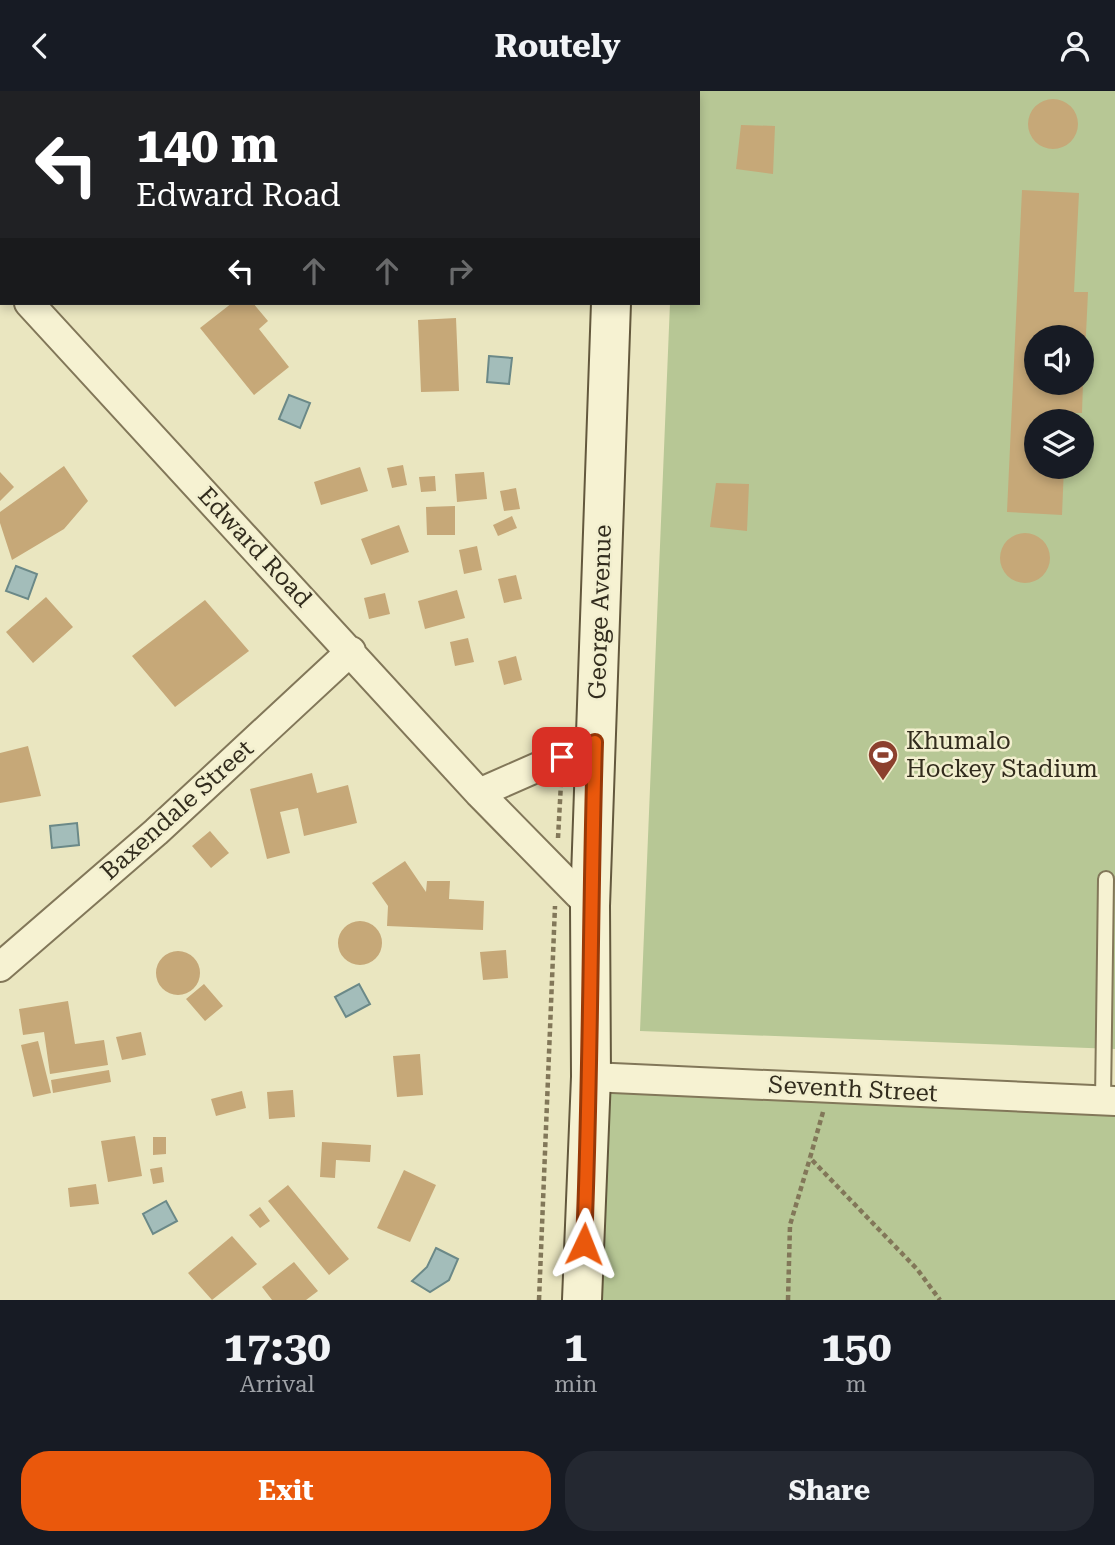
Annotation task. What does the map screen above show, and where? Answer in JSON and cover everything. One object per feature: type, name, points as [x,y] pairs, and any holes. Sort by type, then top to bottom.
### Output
[{"type":"main road","name":"George Avenue","points":[[582,1300],[591,1077],[590,906],[611,305]]},
{"type":"street","name":"Edward Road","points":[[31,305],[479,793],[590,906]]},
{"type":"street","name":"Baxendale Street","points":[[0,967],[156,832],[351,651]]},
{"type":"street","points":[[479,793],[595,742]]},
{"type":"street","name":"Seventh Street","points":[[591,1077],[1109,1100]]},
{"type":"lane","points":[[1106,879],[1109,1100]]},
{"type":"path","points":[[539,1300],[557,872]]},
{"type":"path","points":[[788,1300],[790,1225],[830,1088]]},
{"type":"path","points":[[810,1158],[918,1269],[940,1300]]},
{"type":"green space","name":"Khumalo Hockey Stadium","points":[[700,91],[1115,91],[1115,1049],[640,1031],[670,305],[700,305]]},
{"type":"green space","points":[[591,1077],[1115,1098],[1115,1300],[587,1300]]},
{"type":"water","points":[[489,356],[512,358],[509,384],[487,382]]},
{"type":"water","points":[[289,395],[310,403],[300,428],[279,419]]},
{"type":"water","points":[[16,566],[37,574],[28,599],[6,591]]},
{"type":"water","points":[[77,823],[79,845],[52,848],[50,826]]},
{"type":"water","points":[[359,984],[370,1004],[346,1017],[335,997]]},
{"type":"water","points":[[166,1201],[177,1221],[153,1234],[143,1214]]},
{"type":"water","points":[[436,1248],[458,1259],[449,1280],[430,1292],[412,1281],[427,1267]]},
{"type":"building","points":[[1053,99],[1071,106],[1078,124],[1071,142],[1053,149],[1035,142],[1028,124],[1035,106]]},
{"type":"building","points":[[741,125],[775,126],[773,174],[736,169]]},
{"type":"building","points":[[1022,190],[1079,193],[1074,292],[1088,292],[1086,325],[1024,325],[1024,395],[1083,395],[1082,409],[1024,409],[1024,479],[1064,479],[1062,515],[1007,512]]},
{"type":"building","points":[[229,305],[255,305],[268,321],[259,329],[289,367],[254,395],[200,328]]},
{"type":"building","points":[[456,318],[459,391],[421,392],[418,320]]},
{"type":"building","points":[[403,465],[407,485],[392,488],[387,468]]},
{"type":"building","points":[[64,466],[88,501],[64,529],[12,560],[0,523],[0,512]]},
{"type":"building","points":[[360,467],[368,491],[321,505],[314,482]]},
{"type":"building","points":[[0,472],[14,487],[0,501]]},
{"type":"building","points":[[484,472],[487,499],[457,502],[455,474]]},
{"type":"building","points":[[435,476],[436,491],[421,492],[419,477]]},
{"type":"building","points":[[716,483],[749,484],[747,531],[710,527]]},
{"type":"building","points":[[516,488],[520,509],[504,511],[500,491]]},
{"type":"building","points":[[455,506],[455,535],[427,535],[426,507]]},
{"type":"building","points":[[512,516],[517,528],[498,536],[493,525]]},
{"type":"building","points":[[399,525],[409,552],[371,565],[361,539]]},
{"type":"building","points":[[1025,533],[1043,540],[1050,558],[1043,576],[1025,583],[1007,576],[1000,558],[1007,540]]},
{"type":"building","points":[[477,546],[482,570],[464,574],[459,550]]},
{"type":"building","points":[[516,575],[522,599],[504,603],[498,579]]},
{"type":"building","points":[[457,590],[465,618],[425,629],[418,601]]},
{"type":"building","points":[[385,593],[390,614],[369,619],[364,598]]},
{"type":"building","points":[[46,597],[73,627],[33,663],[6,632]]},
{"type":"building","points":[[205,600],[249,651],[175,707],[132,656]]},
{"type":"building","points":[[468,638],[474,662],[455,666],[450,642]]},
{"type":"building","points":[[516,656],[522,680],[504,685],[498,661]]},
{"type":"building","points":[[28,746],[41,796],[0,803],[0,753]]},
{"type":"building","points":[[312,773],[317,793],[348,785],[357,823],[304,836],[298,808],[280,812],[290,853],[267,859],[250,789]]},
{"type":"building","points":[[210,831],[229,853],[211,868],[192,846]]},
{"type":"building","points":[[405,861],[426,892],[427,881],[450,881],[449,899],[484,901],[483,930],[387,926],[388,906],[372,883]]},
{"type":"building","points":[[360,921],[369,922],[376,927],[381,934],[381,952],[376,959],[369,964],[360,965],[351,964],[344,959],[339,952],[338,943],[339,934],[344,927],[351,922]]},
{"type":"building","points":[[506,950],[508,978],[483,980],[480,952]]},
{"type":"building","points":[[178,951],[187,952],[194,957],[199,964],[199,982],[194,989],[187,994],[178,995],[169,994],[162,989],[157,982],[156,973],[157,964],[162,957],[169,952]]},
{"type":"building","points":[[204,984],[223,1006],[205,1021],[186,999]]},
{"type":"building","points":[[68,1001],[75,1044],[104,1040],[108,1065],[50,1074],[44,1032],[23,1035],[19,1009]]},
{"type":"building","points":[[141,1032],[146,1055],[122,1060],[116,1037]]},
{"type":"building","points":[[38,1041],[51,1093],[33,1097],[21,1045]]},
{"type":"building","points":[[420,1054],[423,1095],[397,1097],[393,1056]]},
{"type":"building","points":[[109,1070],[111,1082],[53,1093],[51,1080]]},
{"type":"building","points":[[293,1090],[295,1117],[269,1119],[267,1092]]},
{"type":"building","points":[[242,1091],[246,1108],[216,1116],[211,1099]]},
{"type":"building","points":[[135,1136],[142,1176],[108,1182],[101,1141]]},
{"type":"building","points":[[153,1137],[166,1137],[166,1154],[153,1155]]},
{"type":"building","points":[[322,1142],[371,1145],[370,1162],[336,1160],[335,1178],[320,1177]]},
{"type":"building","points":[[162,1167],[164,1182],[153,1184],[150,1169]]},
{"type":"building","points":[[404,1170],[436,1185],[410,1242],[377,1228]]},
{"type":"building","points":[[96,1184],[99,1204],[70,1207],[68,1188]]},
{"type":"building","points":[[288,1185],[349,1259],[329,1275],[268,1201]]},
{"type":"building","points":[[260,1207],[270,1221],[260,1228],[249,1215]]},
{"type":"building","points":[[232,1236],[257,1264],[212,1300],[188,1273]]},
{"type":"building","points":[[294,1262],[318,1291],[306,1300],[272,1300],[262,1287]]},
{"type":"place","name":"Khumalo Hockey Stadium","points":[[883,782]]},
{"type":"route","points":[[562,757],[595,742],[590,906],[591,1077],[584,1244]]}]
